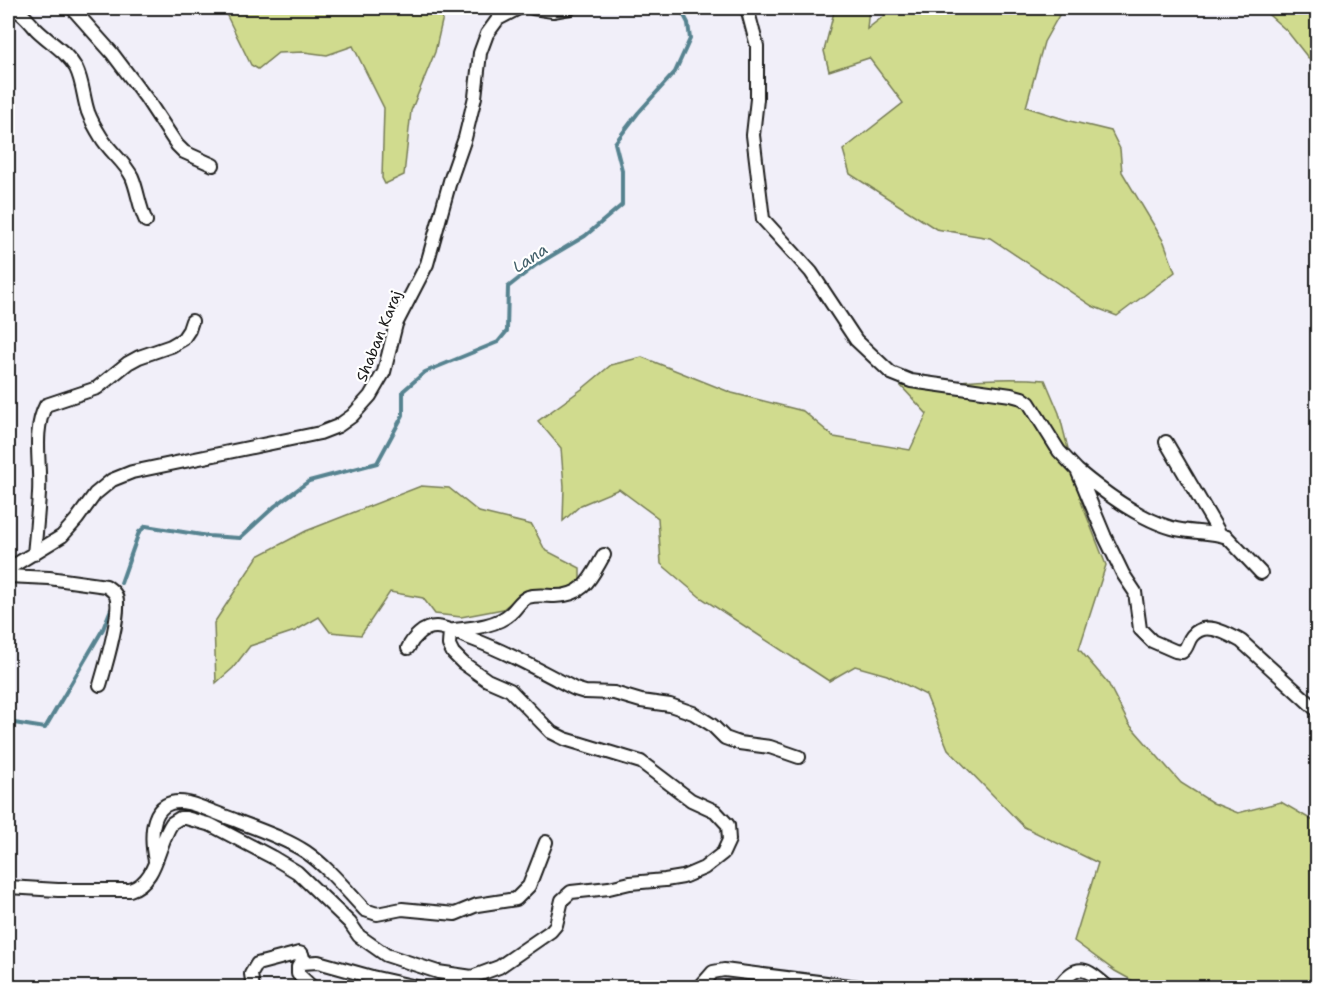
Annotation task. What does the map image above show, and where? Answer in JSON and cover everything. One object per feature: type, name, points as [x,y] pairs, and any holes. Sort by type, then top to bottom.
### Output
[{"type":"street","points":[[8,8],[13,8],[22,14],[68,56],[75,66],[81,80],[88,113],[102,138],[129,172],[146,221]]},
{"type":"street","points":[[72,8],[112,53],[146,98],[177,145],[184,152],[213,165]]},
{"type":"street","name":"Shaban Karaj","points":[[8,569],[62,536],[94,494],[112,480],[132,472],[320,433],[338,426],[363,405],[384,372],[396,324],[427,264],[450,181],[465,138],[475,98],[480,53],[487,34],[498,19],[519,8]]},
{"type":"street","points":[[533,8],[553,10],[570,8]]},
{"type":"street","points":[[747,8],[757,46],[757,99],[753,135],[763,219],[811,272],[856,339],[891,373],[911,381],[1022,398],[1029,403],[1059,451],[1077,470],[1125,504],[1157,523],[1197,533],[1220,534],[1227,537],[1261,573]]},
{"type":"street","points":[[34,554],[39,492],[39,426],[41,414],[46,405],[97,388],[133,360],[171,346],[183,339],[192,321]]},
{"type":"street","points":[[1166,442],[1220,534]]},
{"type":"street","points":[[1077,470],[1105,537],[1123,574],[1135,592],[1140,629],[1144,634],[1162,646],[1182,652],[1193,635],[1202,628],[1216,629],[1226,633],[1240,641],[1297,690],[1317,711]]},
{"type":"street","points":[[450,630],[474,628],[500,619],[511,613],[526,598],[538,595],[570,595],[580,591],[604,555]]},
{"type":"street","points":[[8,576],[49,578],[106,586],[112,590],[117,601],[112,641],[100,685]]},
{"type":"street","points":[[408,648],[413,638],[423,631],[435,627],[450,630],[501,650],[575,689],[585,692],[614,693],[641,701],[670,705],[693,713],[712,725],[725,738],[740,743],[770,747],[799,757]]},
{"type":"street","points":[[439,987],[499,967],[547,935],[556,925],[562,900],[571,892],[683,877],[714,862],[723,853],[730,831],[723,817],[691,800],[640,762],[565,739],[551,732],[510,690],[487,680],[463,663],[449,645],[450,630]]},
{"type":"street","points":[[155,861],[152,837],[155,819],[159,812],[169,804],[187,803],[273,836],[306,852],[328,870],[365,910],[372,913],[402,909],[455,914],[465,908],[484,903],[516,899],[529,886],[546,842]]},
{"type":"street","points":[[8,886],[58,891],[130,890],[148,878],[169,827],[176,820],[186,818],[211,825],[297,872],[350,923],[359,936],[386,956],[438,972],[472,977]]},
{"type":"street","points":[[253,987],[251,974],[256,964],[299,953],[303,955],[304,962]]},
{"type":"street","points":[[313,987],[298,974],[301,963],[318,962],[372,977],[421,987]]},
{"type":"street","points":[[1058,987],[1071,973],[1080,969],[1093,973],[1109,987]]},
{"type":"street","points":[[704,985],[713,972],[724,970],[866,987]]},
{"type":"green space","points":[[230,8],[445,8],[435,52],[411,111],[404,175],[385,184],[382,178],[384,108],[353,46],[327,55],[304,52],[278,53],[258,69],[251,65],[227,16]]},
{"type":"green space","points":[[835,8],[869,8],[867,29],[894,8],[1063,8],[1044,42],[1026,107],[1111,131],[1120,149],[1122,172],[1164,242],[1175,272],[1117,316],[1092,306],[990,238],[936,229],[850,174],[843,150],[903,103],[869,58],[829,71],[824,51]]},
{"type":"green space","points":[[1261,8],[1317,8],[1317,69],[1287,31]]},
{"type":"green space","points":[[642,357],[732,393],[803,411],[834,437],[910,450],[927,414],[901,386],[991,379],[1045,380],[1059,413],[1082,504],[1106,565],[1079,649],[1108,683],[1129,724],[1181,783],[1213,803],[1238,813],[1281,802],[1317,823],[1317,987],[1144,987],[1115,971],[1074,941],[1098,863],[1024,827],[948,749],[926,695],[887,675],[855,666],[829,681],[700,597],[661,564],[658,518],[619,489],[581,505],[563,521],[564,486],[561,448],[538,421],[611,365]]},
{"type":"green space","points":[[421,486],[449,488],[479,512],[532,525],[545,550],[580,568],[580,582],[564,590],[525,591],[503,609],[461,617],[435,614],[423,598],[390,592],[361,635],[330,632],[319,617],[295,631],[250,646],[233,668],[216,683],[214,623],[258,556],[306,531]]},
{"type":"waterway","name":"Lana","points":[[121,583],[139,532],[146,526],[208,536],[240,538],[275,506],[309,481],[377,463],[403,415],[403,391],[425,372],[498,342],[507,331],[508,287],[536,265],[585,236],[622,205],[622,170],[615,143],[675,72],[690,39],[688,23],[680,8]]},
{"type":"waterway","points":[[8,722],[45,728],[103,629],[111,609]]}]
